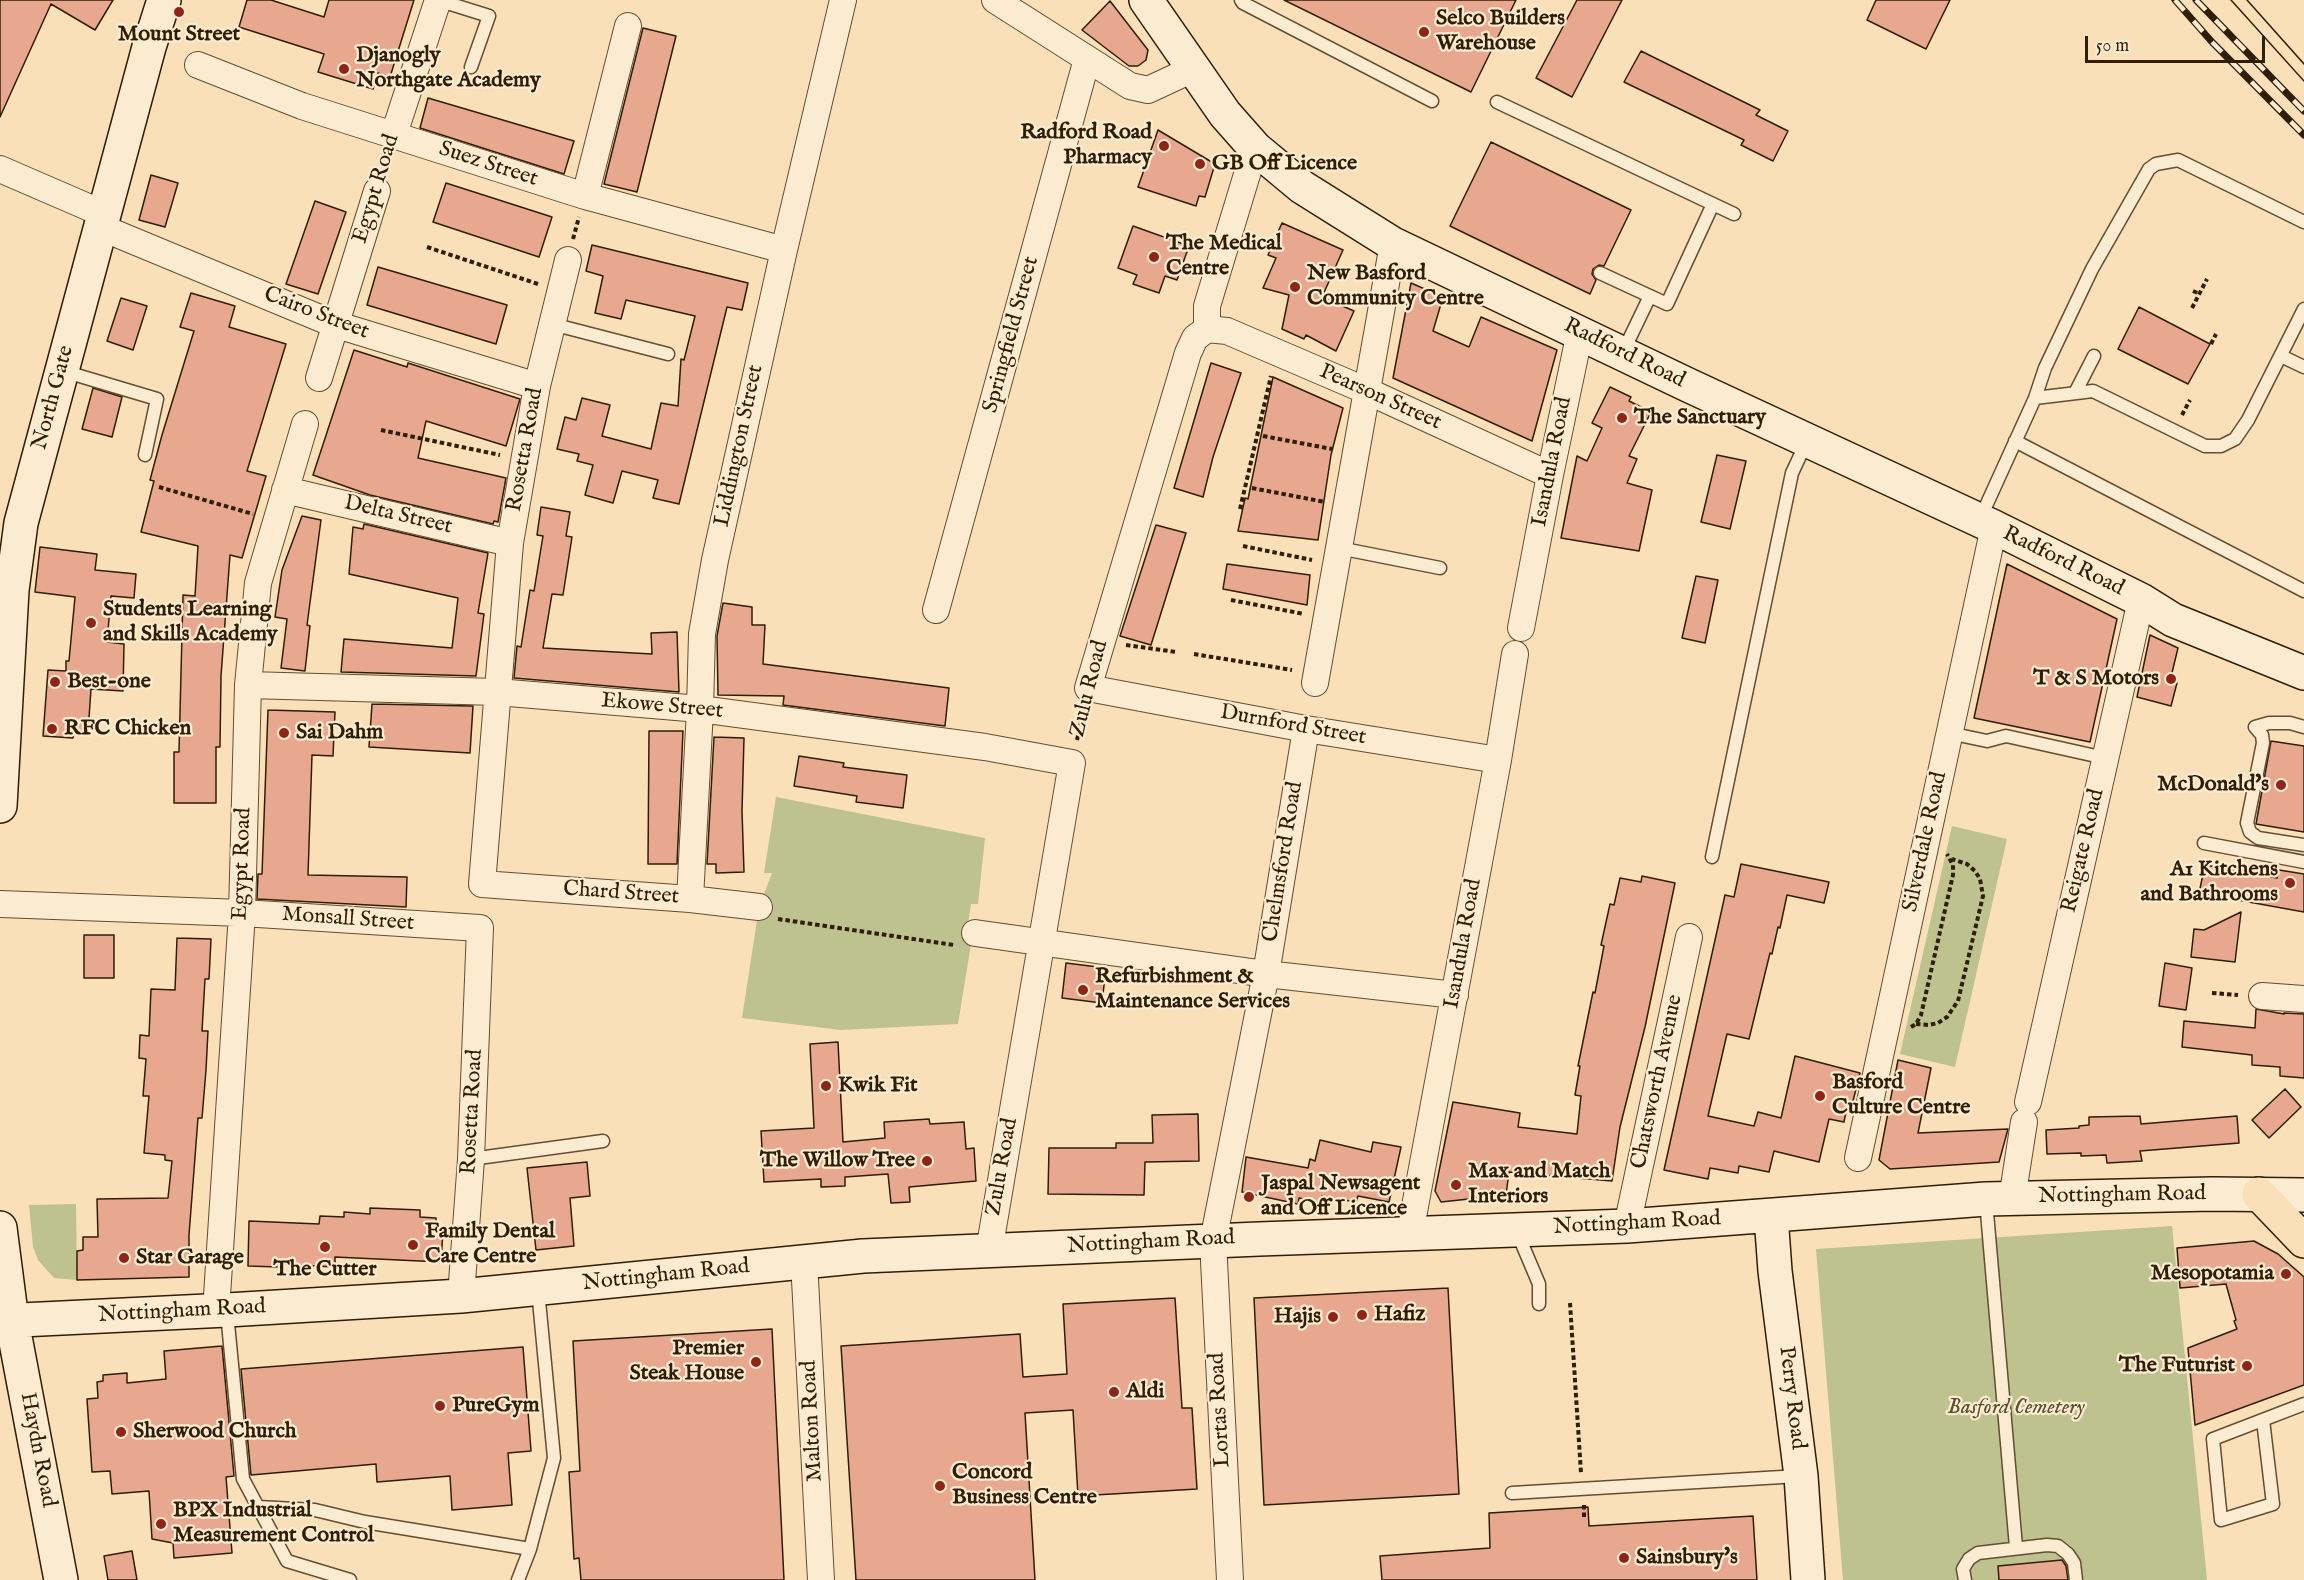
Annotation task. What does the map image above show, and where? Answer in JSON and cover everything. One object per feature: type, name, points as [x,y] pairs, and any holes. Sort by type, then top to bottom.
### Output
[{"type":"highway","points":[[2259,1194],[2304,1241]]},
{"type":"street","name":"North Gate","points":[[0,806],[4,639],[12,590],[11,519],[62,371],[149,47],[164,0]]},
{"type":"street","name":"Egypt Road","points":[[394,135],[438,0]]},
{"type":"street","name":"Liddington Street","points":[[690,899],[702,634],[713,571],[784,250],[843,0]]},
{"type":"street","points":[[995,0],[1130,86],[1148,90],[1193,69]]},
{"type":"street","name":"Radford Road","points":[[1146,0],[1225,114],[1255,148],[1309,193],[1393,244],[1986,524],[2140,600],[2173,621],[2304,673]]},
{"type":"street","points":[[585,196],[628,26]]},
{"type":"street","name":"Springfield Street","points":[[936,610],[1087,59]]},
{"type":"street","name":"Suez Street","points":[[198,65],[302,106],[585,196],[784,250]]},
{"type":"street","points":[[1207,329],[1207,306],[1255,148]]},
{"type":"street","points":[[0,169],[102,221]]},
{"type":"street","name":"Egypt Road","points":[[319,378],[376,191]]},
{"type":"street","name":"Cairo Street","points":[[102,221],[334,324],[537,386]]},
{"type":"street","points":[[1316,679],[1393,244]]},
{"type":"street","name":"Rosetta Road","points":[[482,884],[510,543],[537,386],[568,260]]},
{"type":"street","name":"Pearson Street","points":[[1207,329],[1227,331],[1367,391],[1550,475]]},
{"type":"street","name":"Zulu Road","points":[[1088,688],[1188,353],[1195,338],[1207,329]]},
{"type":"street","name":"Isandula Road","points":[[1521,628],[1580,332]]},
{"type":"street","name":"Egypt Road","points":[[221,1310],[242,913],[248,685],[258,583],[305,424]]},
{"type":"street","name":"Delta Street","points":[[285,490],[510,543]]},
{"type":"street","name":"Silverdale Road","points":[[1858,1158],[1949,733],[1986,524]]},
{"type":"street","name":"Reigate Road","points":[[1999,1199],[2026,1112],[2140,600]]},
{"type":"street","name":"Isandula Road","points":[[1410,1233],[1498,760],[1515,654]]},
{"type":"street","name":"Ekowe Street","points":[[248,685],[497,692],[700,709],[985,747],[1072,763]]},
{"type":"street","name":"Durnford Street","points":[[1088,688],[1306,729],[1498,760]]},
{"type":"street","name":"Chelmsford Road","points":[[1213,1241],[1266,974],[1306,729]]},
{"type":"street","name":"Zulu Road","points":[[989,1251],[1072,763]]},
{"type":"street","name":"Chard Street","points":[[482,884],[690,899],[759,907]]},
{"type":"street","name":"Monsall Street","points":[[0,904],[242,913],[480,928]]},
{"type":"street","name":"Rosetta Road","points":[[461,1296],[471,1159],[480,928]]},
{"type":"street","points":[[975,933],[1266,974],[1455,995]]},
{"type":"street","name":"Chatsworth Avenue","points":[[1627,1226],[1689,937]]},
{"type":"street","points":[[2262,996],[2304,999]]},
{"type":"street","name":"Nottingham Road","points":[[6,1321],[461,1296],[863,1256],[1627,1226],[1999,1199],[2304,1195]]},
{"type":"street","name":"Perry Road","points":[[1771,1216],[1775,1271],[1801,1476],[1808,1580]]},
{"type":"street","points":[[0,1228],[6,1321]]},
{"type":"street","name":"Lortas Road","points":[[1213,1241],[1230,1580]]},
{"type":"street","name":"Malton Road","points":[[804,1262],[821,1580]]},
{"type":"street","name":"Haydn Road","points":[[6,1321],[61,1580]]},
{"type":"lane","points":[[438,0],[489,16],[471,66]]},
{"type":"lane","points":[[1241,0],[1306,37],[1432,101]]},
{"type":"lane","points":[[1497,102],[1734,214]]},
{"type":"lane","points":[[1986,524],[2015,441],[2035,399],[2045,368],[2092,268],[2143,178],[2156,164],[2178,160],[2304,222]]},
{"type":"lane","points":[[1600,273],[1667,304],[1713,204]]},
{"type":"lane","points":[[1623,352],[1650,296]]},
{"type":"lane","points":[[2035,399],[2092,391],[2205,446],[2221,446],[2235,439],[2248,420],[2304,309]]},
{"type":"lane","points":[[552,324],[668,354]]},
{"type":"lane","points":[[2075,393],[2094,356]]},
{"type":"lane","points":[[2281,356],[2304,367]]},
{"type":"lane","points":[[62,371],[157,399],[145,455]]},
{"type":"lane","points":[[1712,856],[1792,473],[1808,440]]},
{"type":"lane","points":[[2015,441],[2304,591]]},
{"type":"lane","points":[[1338,556],[1440,568]]},
{"type":"lane","points":[[2304,727],[2290,723],[2269,723],[2255,727],[2262,735],[2263,743],[2247,823],[2250,832],[2258,838],[2304,845]]},
{"type":"lane","points":[[1949,733],[1987,741],[2006,736],[2105,758]]},
{"type":"lane","points":[[2205,843],[2304,862]]},
{"type":"lane","points":[[471,1159],[603,1141]]},
{"type":"lane","points":[[1999,1199],[2016,1547]]},
{"type":"lane","points":[[1516,1229],[1539,1284],[1539,1304]]},
{"type":"lane","points":[[518,1580],[530,1549],[554,1458],[538,1289]]},
{"type":"lane","points":[[221,1310],[243,1479],[287,1561],[350,1580]]},
{"type":"lane","points":[[2263,1420],[2273,1504],[2221,1520],[2213,1439],[2304,1404]]},
{"type":"lane","points":[[1512,1493],[1801,1476]]},
{"type":"lane","points":[[258,1507],[315,1510],[365,1522],[530,1549]]},
{"type":"lane","points":[[1965,1580],[1963,1569],[1969,1559],[1978,1553],[2016,1547],[2058,1546],[2074,1563],[2076,1580]]},
{"type":"path","points":[[568,260],[585,196]]},
{"type":"path","points":[[427,247],[560,291]]},
{"type":"path","points":[[2192,308],[2207,279]]},
{"type":"path","points":[[2193,291],[2199,294]]},
{"type":"path","points":[[2211,344],[2216,334]]},
{"type":"path","points":[[1240,509],[1276,352]]},
{"type":"path","points":[[2180,419],[2190,400]]},
{"type":"path","points":[[381,430],[524,460]]},
{"type":"path","points":[[1263,436],[1356,454]]},
{"type":"path","points":[[159,487],[277,521]]},
{"type":"path","points":[[1252,488],[1346,507]]},
{"type":"path","points":[[1243,546],[1338,556]]},
{"type":"path","points":[[1231,600],[1327,618]]},
{"type":"path","points":[[1102,640],[1143,649],[1176,652]]},
{"type":"path","points":[[1194,654],[1316,679]]},
{"type":"path","name":"Zulu Road","points":[[1072,763],[1088,688]]},
{"type":"path","points":[[1916,1024],[1938,1023],[1947,1017],[1958,1001],[1983,896],[1980,879],[1967,864],[1952,859],[1947,854],[1925,848]]},
{"type":"path","points":[[1887,1023],[1911,1027],[1916,1024],[1921,1015],[1953,875],[1952,859]]},
{"type":"path","points":[[759,907],[773,918],[958,945],[975,933]]},
{"type":"path","points":[[1570,1303],[1584,1519]]},
{"type":"green space","points":[[776,797],[985,838],[978,904],[971,904],[965,943],[971,944],[958,1024],[841,1030],[742,1018],[759,907],[772,873],[764,873]]},
{"type":"green space","points":[[1952,826],[2007,839],[1955,1067],[1900,1054]]},
{"type":"green space","points":[[76,1204],[77,1280],[54,1278],[38,1260],[33,1247],[29,1205]]},
{"type":"green space","name":"Basford Cemetery","points":[[2172,1226],[2207,1580],[1843,1580],[1816,1249]]},
{"type":"building","points":[[0,0],[113,0],[95,30],[51,4],[0,117]]},
{"type":"building","name":"Djanogly Northgate Academy","points":[[247,0],[271,0],[324,17],[329,0],[414,0],[390,77],[378,73],[373,89],[318,72],[324,54],[239,27]]},
{"type":"building","name":"Selco Builders Warehouse","points":[[1284,0],[1516,0],[1471,92]]},
{"type":"building","points":[[1577,0],[1622,0],[1572,97],[1536,78]]},
{"type":"building","points":[[1876,0],[1950,0],[1926,49],[1867,20]]},
{"type":"building","points":[[1110,1],[1148,50],[1146,60],[1138,66],[1129,66],[1082,30]]},
{"type":"building","points":[[643,28],[676,36],[637,192],[604,184]]},
{"type":"building","points":[[1641,51],[1760,110],[1756,115],[1788,131],[1773,161],[1741,145],[1744,140],[1624,82]]},
{"type":"building","points":[[428,98],[574,141],[564,174],[420,128]]},
{"type":"building","points":[[1158,130],[1215,164],[1205,197],[1199,196],[1196,206],[1138,187]]},
{"type":"building","points":[[1491,142],[1631,210],[1604,266],[1599,265],[1593,269],[1592,274],[1596,280],[1590,294],[1450,226]]},
{"type":"building","points":[[151,175],[178,183],[165,227],[139,220]]},
{"type":"building","points":[[446,183],[552,217],[539,257],[433,222]]},
{"type":"building","points":[[315,201],[346,212],[318,294],[286,284]]},
{"type":"building","name":"New Basford Community Centre","points":[[1282,223],[1343,250],[1322,297],[1354,311],[1336,351],[1306,335],[1304,339],[1282,329],[1289,295],[1263,288],[1276,258],[1268,255]]},
{"type":"building","name":"The Medical Centre","points":[[1133,226],[1189,246],[1177,280],[1165,276],[1159,293],[1133,284],[1137,275],[1118,268]]},
{"type":"building","points":[[592,245],[748,283],[742,310],[727,307],[679,504],[653,498],[658,480],[622,471],[613,503],[585,495],[593,465],[577,461],[579,454],[557,449],[565,417],[576,420],[582,398],[610,405],[602,436],[651,449],[661,403],[678,406],[681,359],[684,360],[695,316],[626,300],[621,319],[595,313],[603,276],[586,271]]},
{"type":"building","points":[[378,267],[507,305],[496,344],[367,305]]},
{"type":"building","points":[[1411,283],[1443,297],[1433,331],[1469,347],[1481,317],[1557,350],[1532,441],[1393,378]]},
{"type":"building","points":[[191,293],[235,306],[229,327],[286,344],[247,471],[266,476],[242,558],[230,555],[221,676],[220,747],[216,747],[216,803],[174,803],[174,752],[179,752],[183,595],[195,596],[198,546],[141,532],[154,481],[150,480],[194,331],[180,327]]},
{"type":"building","points":[[121,298],[147,306],[133,350],[107,341]]},
{"type":"building","points":[[2139,307],[2210,344],[2188,384],[2118,349]]},
{"type":"building","points":[[354,350],[407,367],[408,363],[520,399],[506,446],[426,421],[418,458],[506,478],[498,522],[494,521],[493,524],[370,495],[313,475]]},
{"type":"building","points":[[1211,363],[1241,373],[1213,457],[1203,497],[1174,488]]},
{"type":"building","points":[[1273,377],[1343,408],[1331,455],[1318,540],[1238,531],[1245,498],[1248,499]]},
{"type":"building","points":[[1610,387],[1631,397],[1629,401],[1651,412],[1629,456],[1637,459],[1627,483],[1652,490],[1639,551],[1561,538],[1577,456],[1587,461],[1602,428],[1592,423]]},
{"type":"building","points":[[93,388],[122,397],[112,437],[82,429]]},
{"type":"building","points":[[1717,455],[1746,461],[1730,529],[1701,522]]},
{"type":"building","points":[[541,507],[570,512],[566,536],[572,537],[563,595],[552,594],[543,648],[652,654],[651,633],[677,632],[679,692],[514,678],[517,646],[521,647],[530,590],[534,591],[543,536],[537,535]]},
{"type":"building","points":[[302,516],[321,520],[307,625],[310,626],[305,671],[281,668],[287,619],[275,617],[282,570]]},
{"type":"building","points":[[364,524],[488,553],[478,613],[484,614],[476,676],[341,672],[344,639],[452,648],[458,598],[349,574],[353,527],[363,529]]},
{"type":"building","points":[[1156,525],[1186,533],[1151,645],[1120,636]]},
{"type":"building","points":[[40,547],[97,554],[95,570],[136,574],[134,598],[111,596],[107,642],[124,644],[123,691],[91,689],[88,732],[74,731],[73,738],[43,736],[48,670],[66,671],[75,597],[35,592]]},
{"type":"building","points":[[1227,564],[1310,575],[1307,605],[1223,589]]},
{"type":"building","points":[[2007,564],[2117,619],[2090,742],[1974,718]]},
{"type":"building","points":[[1696,576],[1718,580],[1705,643],[1682,638]]},
{"type":"building","points":[[723,603],[752,607],[752,625],[765,625],[763,664],[949,688],[945,726],[783,705],[784,696],[718,695],[717,636]]},
{"type":"building","points":[[2150,635],[2178,648],[2170,681],[2177,683],[2171,706],[2137,697]]},
{"type":"building","points":[[372,704],[473,706],[470,753],[369,747]]},
{"type":"building","points":[[268,710],[335,712],[333,756],[312,755],[308,875],[407,877],[406,907],[257,899],[258,874],[262,874]]},
{"type":"building","points":[[649,731],[683,731],[677,864],[648,864]]},
{"type":"building","points":[[714,737],[744,738],[742,811],[744,872],[716,873],[716,864],[707,864]]},
{"type":"building","name":"McDonald's","points":[[2271,741],[2304,746],[2304,832],[2256,824]]},
{"type":"building","points":[[799,756],[844,763],[843,767],[907,775],[903,808],[856,802],[857,796],[794,786]]},
{"type":"building","points":[[1741,864],[1829,882],[1824,903],[1787,895],[1749,1039],[1727,1034],[1708,1116],[1754,1126],[1758,1112],[1781,1118],[1795,1056],[1860,1073],[1850,1113],[1846,1112],[1844,1122],[1829,1119],[1819,1162],[1774,1151],[1769,1172],[1739,1166],[1738,1173],[1710,1168],[1708,1179],[1664,1170],[1725,895],[1734,897]]},
{"type":"building","points":[[2205,865],[2277,878],[2279,870],[2304,874],[2304,912],[2199,893]]},
{"type":"building","points":[[1642,876],[1675,883],[1645,1027],[1620,1127],[1612,1181],[1509,1172],[1506,1195],[1441,1202],[1435,1191],[1453,1102],[1520,1113],[1518,1127],[1577,1134],[1581,1096],[1575,1095],[1580,1066],[1578,1066],[1593,992],[1595,993],[1604,946],[1601,945],[1610,904],[1614,905],[1620,878],[1641,882]]},
{"type":"building","points":[[2241,912],[2235,962],[2191,957],[2194,929],[2204,930]]},
{"type":"building","points":[[84,935],[114,935],[114,978],[84,978]]},
{"type":"building","points":[[177,938],[211,939],[209,979],[205,979],[202,1031],[208,1031],[206,1070],[202,1118],[198,1118],[189,1235],[189,1277],[77,1280],[77,1251],[83,1250],[83,1237],[98,1237],[97,1199],[168,1198],[172,1161],[165,1160],[165,1155],[144,1153],[149,1096],[143,1096],[146,1059],[139,1058],[140,1035],[149,1036],[151,989],[175,990]]},
{"type":"building","name":"Refurbishment & Maintenance Services","points":[[1066,963],[1106,968],[1102,1003],[1062,998]]},
{"type":"building","points":[[2165,963],[2192,968],[2186,1010],[2159,1006]]},
{"type":"building","points":[[2256,1009],[2284,1014],[2304,1014],[2304,1078],[2280,1076],[2280,1067],[2252,1065],[2252,1055],[2182,1047],[2184,1021],[2255,1028]]},
{"type":"building","points":[[838,1042],[843,1142],[885,1138],[884,1122],[929,1119],[930,1124],[964,1122],[966,1149],[974,1148],[976,1181],[909,1187],[910,1202],[891,1203],[888,1174],[845,1177],[845,1186],[821,1187],[821,1179],[764,1182],[761,1131],[814,1128],[810,1044]]},
{"type":"building","points":[[1898,1060],[1931,1068],[1918,1133],[2008,1129],[1999,1162],[1890,1169],[1879,1160]]},
{"type":"building","points":[[2285,1089],[2301,1107],[2269,1138],[2252,1120]]},
{"type":"building","points":[[1198,1114],[1199,1161],[1145,1162],[1144,1195],[1048,1194],[1049,1148],[1116,1148],[1116,1143],[1153,1143],[1152,1115]]},
{"type":"building","points":[[2140,1116],[2141,1124],[2237,1116],[2239,1143],[2140,1151],[2142,1161],[2107,1163],[2106,1155],[2047,1154],[2046,1130],[2079,1128],[2079,1126],[2089,1125],[2089,1117]]},
{"type":"building","points":[[1320,1140],[1371,1152],[1373,1142],[1401,1147],[1389,1202],[1358,1196],[1356,1202],[1322,1196],[1321,1203],[1299,1198],[1298,1204],[1242,1192],[1246,1157],[1308,1168],[1310,1159],[1315,1161]]},
{"type":"building","points":[[587,1162],[590,1196],[570,1198],[574,1246],[536,1250],[527,1168]]},
{"type":"building","points":[[370,1208],[420,1210],[420,1217],[436,1218],[436,1230],[443,1231],[441,1262],[335,1257],[335,1267],[279,1264],[279,1267],[248,1266],[249,1221],[319,1224],[320,1216],[344,1217],[344,1212],[370,1214]]},
{"type":"building","name":"The Futurist","points":[[2254,1241],[2278,1254],[2304,1277],[2304,1385],[2195,1425],[2188,1348],[2237,1329],[2226,1284],[2180,1288],[2177,1248]]},
{"type":"building","points":[[1448,1288],[1459,1494],[1264,1505],[1254,1298]]},
{"type":"building","name":"Concord Business Centre","points":[[1175,1298],[1182,1408],[1192,1408],[1197,1489],[1078,1496],[1073,1410],[1025,1413],[1035,1580],[856,1580],[841,1346],[1020,1334],[1023,1377],[1067,1374],[1063,1304]]},
{"type":"building","points":[[772,1329],[784,1580],[581,1580],[579,1558],[574,1559],[569,1472],[580,1471],[573,1341]]},
{"type":"building","points":[[222,1346],[234,1476],[226,1477],[232,1553],[174,1558],[173,1543],[152,1539],[149,1491],[112,1494],[110,1471],[92,1472],[87,1399],[98,1398],[97,1382],[103,1381],[103,1375],[127,1373],[127,1383],[166,1379],[164,1351]]},
{"type":"building","name":"PureGym","points":[[523,1347],[531,1451],[508,1453],[512,1505],[452,1510],[450,1476],[377,1482],[376,1464],[251,1475],[241,1369]]},
{"type":"building","name":"Sainsbury's","points":[[1588,1507],[1589,1526],[1753,1516],[1757,1580],[1382,1580],[1380,1556],[1490,1548],[1489,1513]]},
{"type":"building","points":[[132,1551],[137,1580],[108,1580],[104,1556]]},
{"type":"building","points":[[2062,1560],[2066,1566],[2068,1580],[1999,1580],[1998,1566]]},
{"type":"tram line","points":[[2231,0],[2304,81]]},
{"type":"tram line","points":[[2247,0],[2304,64]]},
{"type":"railway","points":[[2175,0],[2212,42],[2304,135]]},
{"type":"railway","points":[[2196,0],[2304,111]]},
{"type":"place","name":"Mount Street","points":[[179,12]]},
{"type":"place","name":"Selco Builders Warehouse","points":[[1424,32]]},
{"type":"place","name":"Djanogly Northgate Academy","points":[[344,69]]},
{"type":"place","name":"Radford Road Pharmacy","points":[[1164,146]]},
{"type":"place","name":"GB Off Licence","points":[[1200,164]]},
{"type":"place","name":"The Medical Centre","points":[[1154,257]]},
{"type":"place","name":"New Basford Community Centre","points":[[1295,287]]},
{"type":"place","name":"The Sanctuary","points":[[1622,418]]},
{"type":"place","name":"Students Learning and Skills Academy","points":[[91,623]]},
{"type":"place","name":"T & S Motors","points":[[2171,679]]},
{"type":"place","name":"Best-one","points":[[55,682]]},
{"type":"place","name":"RFC Chicken","points":[[52,729]]},
{"type":"place","name":"Sai Dahm","points":[[284,733]]},
{"type":"place","name":"McDonald's","points":[[2281,785]]},
{"type":"place","name":"A1 Kitchens and Bathrooms","points":[[2290,883]]},
{"type":"place","name":"Refurbishment & Maintenance Services","points":[[1083,990]]},
{"type":"place","name":"Kwik Fit","points":[[826,1086]]},
{"type":"place","name":"Basford Culture Centre","points":[[1820,1096]]},
{"type":"place","name":"The Willow Tree","points":[[927,1161]]},
{"type":"place","name":"Max and Match Interiors","points":[[1456,1185]]},
{"type":"place","name":"Jaspal Newsagent and Off Licence","points":[[1249,1197]]},
{"type":"place","name":"Family Dental Care Centre","points":[[413,1245]]},
{"type":"place","name":"The Cutter","points":[[325,1247]]},
{"type":"place","name":"Star Garage","points":[[124,1258]]},
{"type":"place","name":"Mesopotamia","points":[[2286,1274]]},
{"type":"place","name":"Hafiz","points":[[1362,1315]]},
{"type":"place","name":"Hajis","points":[[1333,1317]]},
{"type":"place","name":"Premier Steak House","points":[[756,1362]]},
{"type":"place","name":"The Futurist","points":[[2247,1366]]},
{"type":"place","name":"Aldi","points":[[1114,1392]]},
{"type":"place","name":"PureGym","points":[[440,1406]]},
{"type":"place","name":"Sherwood Church","points":[[121,1432]]},
{"type":"place","name":"Concord Business Centre","points":[[940,1486]]},
{"type":"place","name":"BPX Industrial Measurement Control","points":[[161,1524]]},
{"type":"place","name":"Sainsbury's","points":[[1624,1558]]}]
